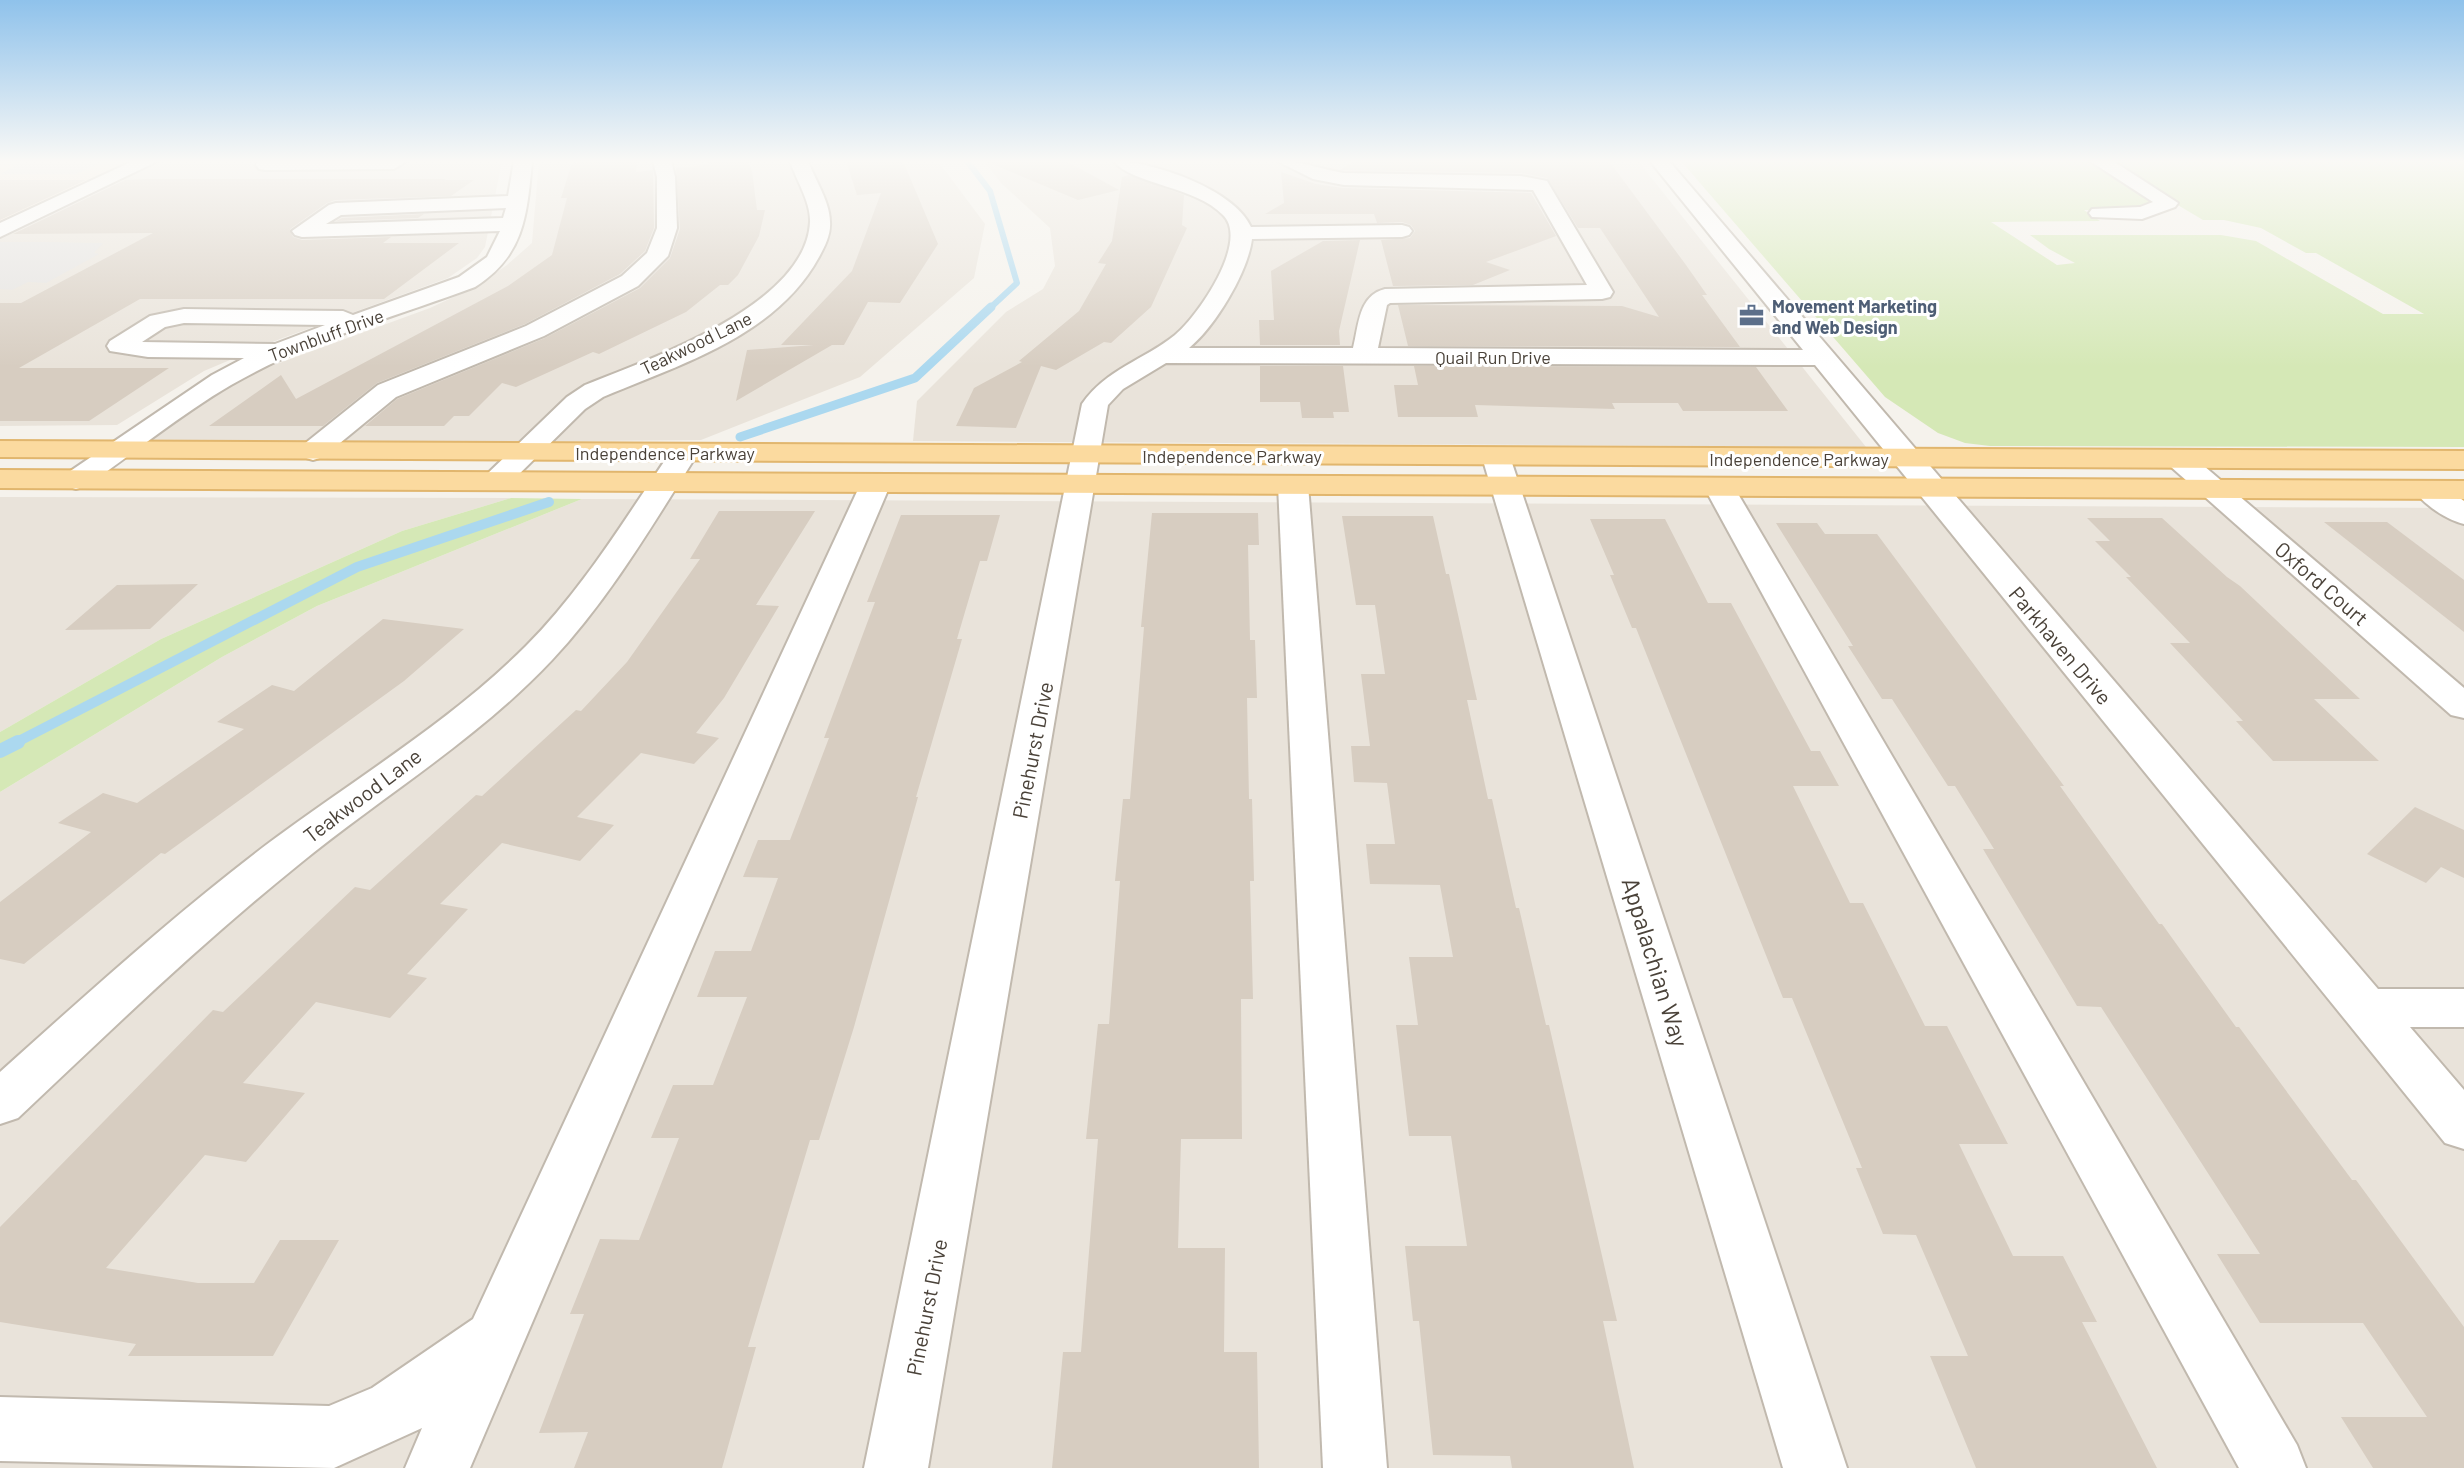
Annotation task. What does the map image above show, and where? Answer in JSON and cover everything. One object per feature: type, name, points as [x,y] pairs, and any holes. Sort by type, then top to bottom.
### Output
[{"type":"main road","name":"Independence Parkway","points":[[0,449],[524,452],[675,468],[876,483],[1084,469],[1293,485],[1501,472],[1908,459],[2464,460]]},
{"type":"main road","name":"Independence Parkway","points":[[0,479],[496,481],[675,468],[1084,469],[1501,472],[1718,487],[2464,491]]},
{"type":"street","points":[[304,230],[302,231],[320,230]]},
{"type":"street","name":"Townbluff Drive","points":[[76,480],[221,380],[280,351],[467,282],[499,257],[508,230]]},
{"type":"street","points":[[313,451],[387,391],[535,331],[630,281],[657,256],[666,230]]},
{"type":"street","name":"Teakwood Lane","points":[[496,481],[576,403],[594,391],[737,325],[765,308],[793,281],[808,260],[819,230]]},
{"type":"street","points":[[1241,230],[1242,233],[1402,231]]},
{"type":"street","points":[[1364,356],[1376,302],[1385,296],[1602,292],[1566,230]]},
{"type":"street","name":"Parkhaven Drive","points":[[1716,230],[2464,1127]]},
{"type":"street","name":"Pinehurst Drive","points":[[896,1468],[1095,404],[1102,393],[1119,380],[1184,340],[1204,318],[1237,257],[1242,233]]},
{"type":"street","points":[[280,351],[148,350],[119,346],[158,321],[184,316],[371,318]]},
{"type":"street","name":"Quail Run Drive","points":[[1160,355],[1825,358]]},
{"type":"street","name":"Oxford Court","points":[[2180,460],[2464,707]]},
{"type":"street","name":"Teakwood Lane","points":[[0,1103],[175,942],[283,854],[446,731],[537,655],[603,576],[675,468]]},
{"type":"street","name":"Appalachian Way","points":[[1501,472],[1815,1468]]},
{"type":"street","points":[[437,1468],[876,483]]},
{"type":"street","points":[[1293,485],[1355,1468]]},
{"type":"street","points":[[1718,487],[2274,1468]]},
{"type":"street","points":[[2429,490],[2464,515]]},
{"type":"street","points":[[2365,1008],[2464,1008]]},
{"type":"street","points":[[0,1429],[330,1437],[394,1410],[493,1340]]},
{"type":"shaded area","points":[[0,230],[14,230],[0,236]]},
{"type":"shaded area","points":[[14,230],[488,230],[485,247],[477,258],[448,278],[280,339],[204,371],[117,425],[0,426],[0,236]]},
{"type":"shaded area","points":[[533,230],[984,230],[974,278],[860,377],[701,440],[138,445],[225,388],[263,369],[430,308],[475,287],[507,265],[532,243]]},
{"type":"shaded area","points":[[1050,230],[1693,230],[1866,447],[913,441],[917,401],[1006,312],[1043,289],[1055,266]]},
{"type":"shaded area","points":[[0,242],[103,243],[94,253],[99,254],[46,283],[28,282],[12,290],[0,289]]},
{"type":"shaded area","points":[[0,497],[511,498],[402,531],[161,639],[0,732]]},
{"type":"shaded area","points":[[582,499],[2464,508],[2464,1468],[0,1468],[0,792],[222,657],[317,606]]},
{"type":"green space","points":[[1740,230],[2003,230],[2057,265],[2075,263],[2030,235],[2221,235],[2256,241],[2383,314],[2424,314],[2316,253],[2306,253],[2264,230],[2464,230],[2464,447],[1990,446],[1965,443],[1938,433],[1885,397]]},
{"type":"green space","points":[[511,498],[582,499],[317,606],[222,657],[0,792],[0,732],[161,639],[402,531]]},
{"type":"building","points":[[22,230],[290,230],[293,237],[302,240],[391,237],[383,243],[459,243],[384,299],[140,299],[19,368],[169,368],[89,421],[0,421],[0,303],[21,303],[153,233],[13,234]]},
{"type":"building","points":[[559,230],[653,230],[645,251],[620,274],[525,324],[377,383],[323,426],[209,426],[281,375],[296,399],[508,286],[552,255]]},
{"type":"building","points":[[680,230],[760,230],[738,275],[728,285],[720,285],[686,312],[599,354],[593,352],[516,387],[502,383],[469,416],[454,416],[444,426],[365,426],[397,399],[545,338],[640,288],[670,258]]},
{"type":"building","points":[[867,230],[932,230],[938,244],[900,303],[868,302],[844,345],[832,345],[736,401],[747,350],[814,345],[781,345],[852,271]]},
{"type":"building","points":[[1114,230],[1186,230],[1151,307],[1111,343],[1104,342],[1056,370],[1041,366],[1016,428],[956,426],[974,388],[1022,362],[1019,361],[1079,311],[1106,264],[1098,263],[1112,241]]},
{"type":"building","points":[[1552,230],[1556,236],[1486,262],[1510,270],[1473,285],[1393,286],[1381,240],[1410,238],[1415,231]]},
{"type":"building","points":[[1601,230],[1660,230],[1740,347],[1408,346],[1398,305],[1622,306],[1659,317]]},
{"type":"building","points":[[1360,240],[1339,331],[1340,345],[1260,345],[1259,320],[1274,320],[1271,271],[1323,241]]},
{"type":"building","points":[[1260,366],[1343,366],[1349,412],[1333,412],[1334,418],[1302,418],[1300,402],[1260,402]]},
{"type":"building","points":[[1414,366],[1756,367],[1788,411],[1683,411],[1678,403],[1612,403],[1615,409],[1475,405],[1478,417],[1398,417],[1394,385],[1418,385]]},
{"type":"building","points":[[719,511],[815,511],[756,605],[779,606],[724,698],[696,733],[719,738],[694,764],[641,753],[577,817],[614,825],[580,861],[502,843],[440,904],[468,909],[407,974],[427,978],[390,1018],[316,1002],[243,1083],[305,1093],[246,1162],[205,1155],[106,1268],[198,1283],[254,1283],[280,1240],[339,1240],[273,1356],[128,1356],[136,1344],[0,1322],[0,1227],[213,1010],[223,1012],[355,887],[370,890],[476,795],[482,796],[576,710],[581,711],[627,662],[700,559],[690,559]]},
{"type":"building","points":[[1152,513],[1258,513],[1259,545],[1248,545],[1250,640],[1255,640],[1257,698],[1247,698],[1254,881],[1250,881],[1253,999],[1241,999],[1242,1139],[1181,1139],[1178,1248],[1225,1248],[1224,1352],[1257,1352],[1259,1468],[1052,1468],[1063,1352],[1081,1352],[1098,1139],[1086,1139],[1098,1024],[1109,1024],[1120,881],[1115,881],[1123,799],[1130,799],[1144,627],[1141,627]]},
{"type":"building","points":[[901,515],[1000,515],[987,561],[980,561],[957,639],[962,639],[854,1027],[819,1140],[810,1140],[748,1347],[756,1347],[722,1468],[574,1468],[588,1432],[539,1433],[584,1314],[570,1314],[600,1239],[639,1240],[679,1138],[651,1138],[673,1085],[713,1085],[747,997],[697,997],[715,951],[751,951],[778,878],[743,877],[758,840],[790,840],[829,738],[824,738],[875,602],[867,602]]},
{"type":"building","points":[[1342,516],[1433,516],[1477,700],[1467,700],[1488,799],[1492,799],[1516,908],[1519,908],[1546,1025],[1549,1025],[1617,1321],[1603,1321],[1634,1468],[1512,1468],[1510,1456],[1433,1455],[1419,1321],[1413,1321],[1405,1246],[1467,1246],[1451,1136],[1409,1136],[1396,1025],[1418,1025],[1409,957],[1453,957],[1440,885],[1370,884],[1366,844],[1395,844],[1387,783],[1354,782],[1351,746],[1370,746],[1361,674],[1385,674],[1375,605],[1356,605]]},
{"type":"building","points":[[2087,518],[2162,518],[2240,586],[2360,699],[2314,699],[2379,761],[2273,761],[2236,721],[2243,721],[2170,643],[2190,643],[2095,541],[2110,541]]},
{"type":"building","points":[[1590,519],[1665,519],[1708,603],[1731,603],[1811,751],[1820,751],[1839,786],[1793,786],[1850,903],[1863,903],[1925,1026],[1947,1026],[2008,1144],[1959,1144],[2013,1256],[2063,1256],[2097,1322],[2082,1322],[2157,1468],[1976,1468],[1930,1356],[1968,1356],[1916,1235],[1883,1234],[1856,1168],[1862,1168],[1792,998],[1783,998],[1636,628],[1632,628],[1610,575],[1614,575]]},
{"type":"building","points":[[2324,522],[2387,522],[2464,580],[2464,632]]},
{"type":"building","points":[[1776,523],[1817,523],[1825,534],[1877,534],[2064,786],[2060,786],[2159,924],[2162,924],[2352,1180],[2356,1180],[2464,1327],[2464,1468],[2373,1468],[2341,1417],[2427,1417],[2363,1323],[2260,1323],[2217,1254],[2260,1254],[2101,1007],[2077,1006],[1983,849],[1994,849],[1955,786],[1948,786],[1892,699],[1882,699],[1848,646],[1853,646]]},
{"type":"building","points":[[198,584],[150,629],[65,630],[117,585]]},
{"type":"building","points":[[383,619],[464,629],[404,681],[165,854],[161,853],[24,964],[0,959],[0,902],[91,832],[58,823],[103,793],[137,803],[244,729],[217,722],[272,685],[294,691]]},
{"type":"building","points":[[2415,807],[2464,830],[2464,878],[2441,867],[2426,883],[2367,854]]},
{"type":"waterway","points":[[989,309],[1017,283],[1001,230]]},
{"type":"waterway","points":[[740,437],[915,378],[991,307]]},
{"type":"waterway","points":[[15,743],[357,567],[549,502]]},
{"type":"waterway","points":[[0,751],[18,742]]},
{"type":"place","name":"Movement Marketing and Web Design","points":[[1752,316]]}]
